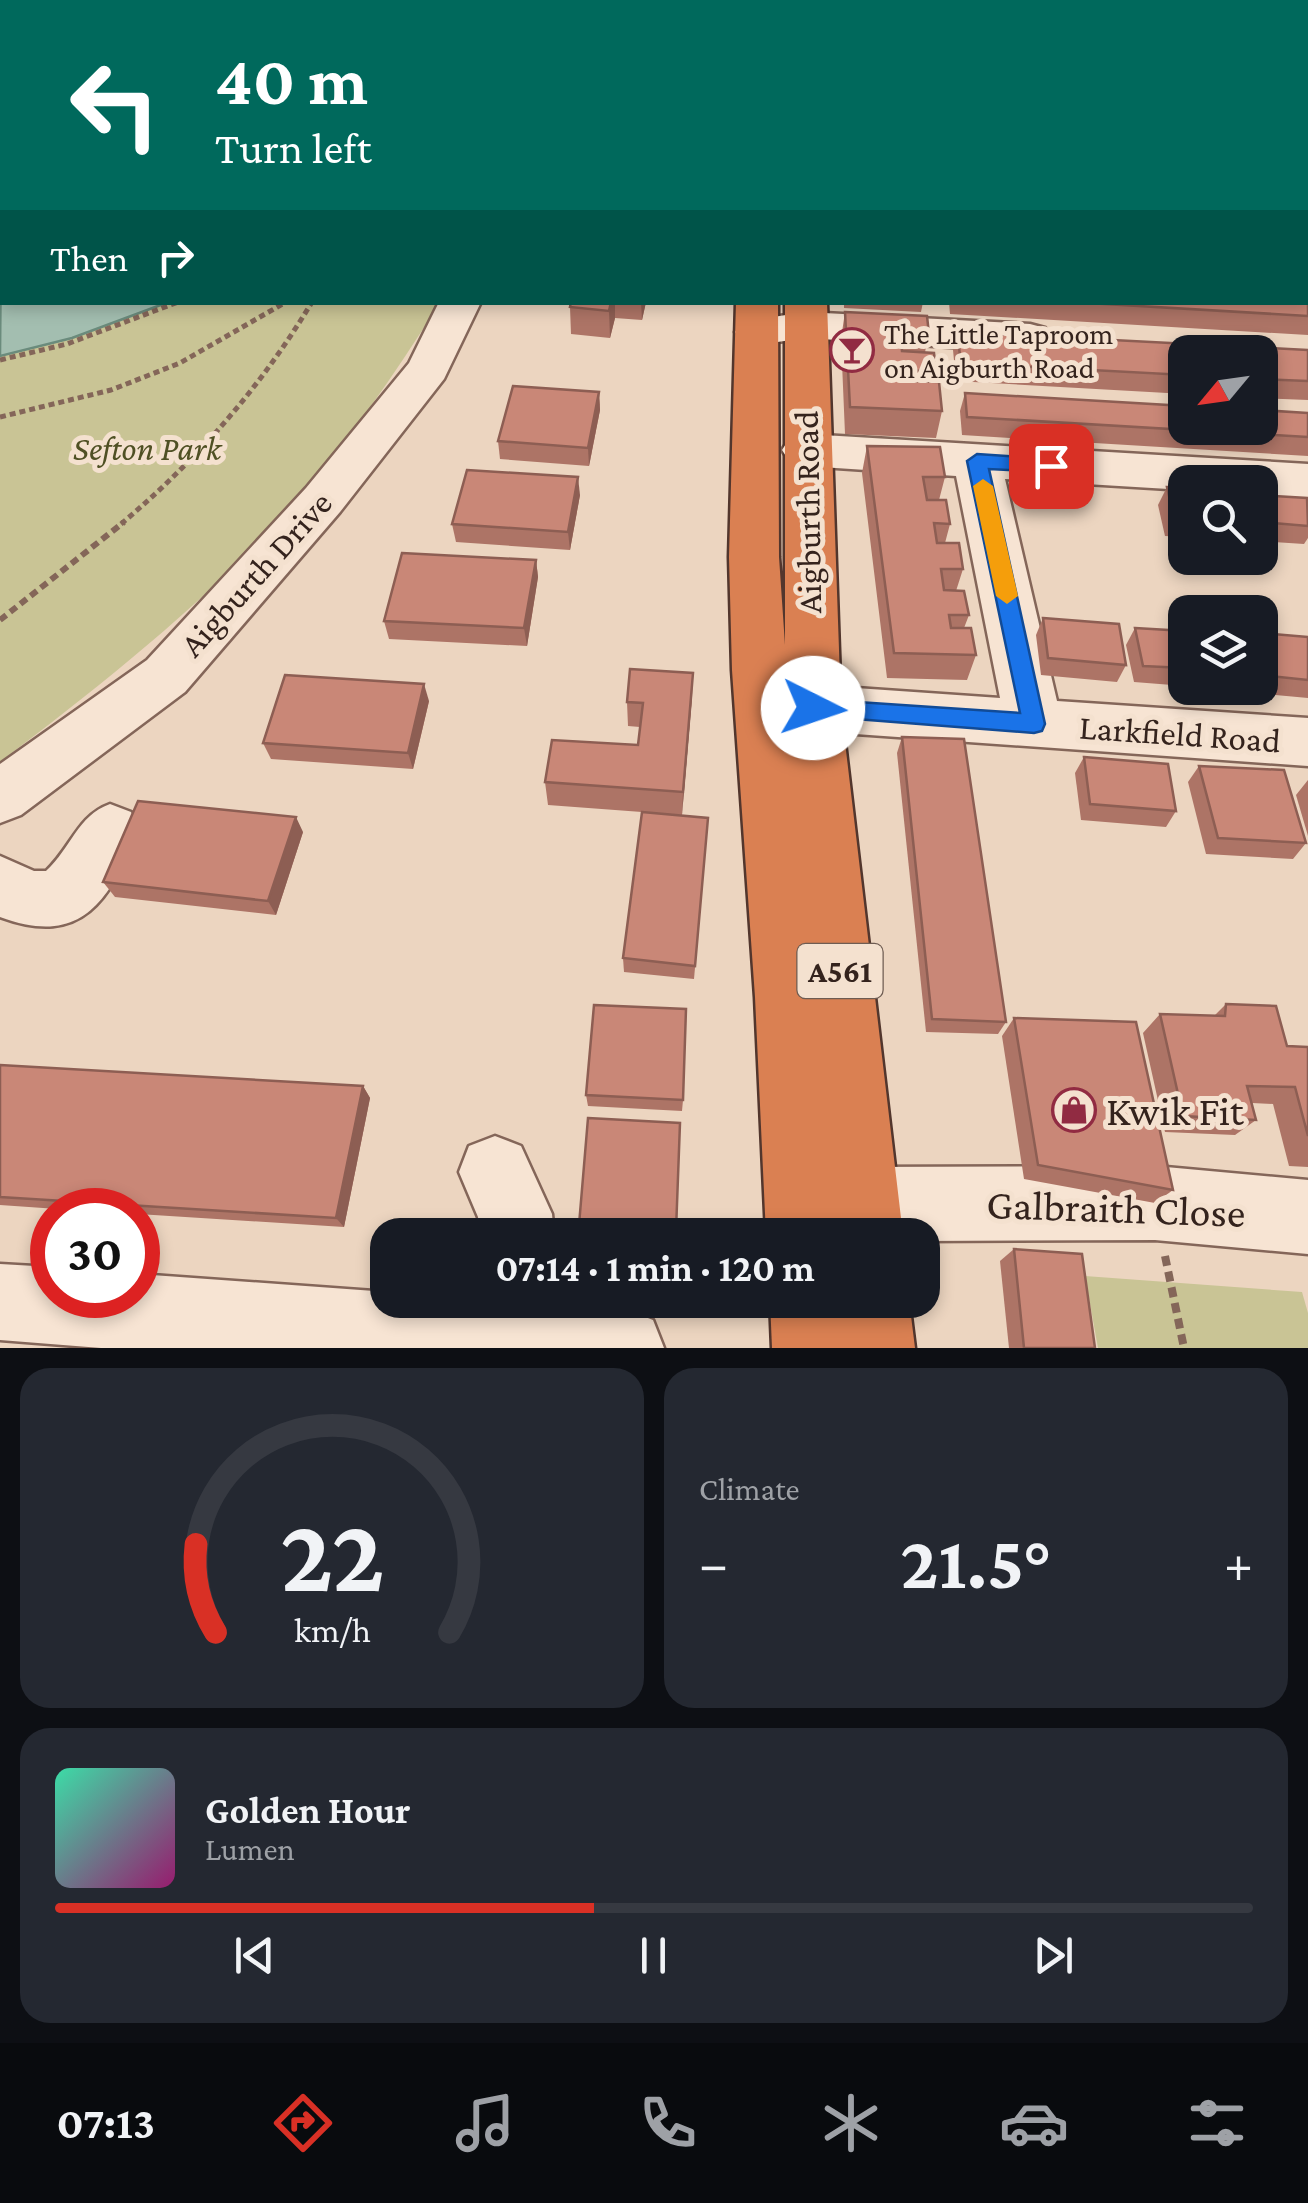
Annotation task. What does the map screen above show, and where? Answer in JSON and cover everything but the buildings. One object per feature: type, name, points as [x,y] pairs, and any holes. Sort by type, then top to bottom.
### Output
[{"type":"highway","name":"Aigburth Road","points":[[781,315],[806,450],[813,708],[844,1218]]},
{"type":"highway","name":"Aigburth Road","points":[[781,315],[754,524],[759,670],[788,997],[842,1218]]},
{"type":"highway","points":[[809,1318],[811,1348]]},
{"type":"highway","points":[[874,1318],[876,1348]]},
{"type":"street","name":"Aigburth Drive","points":[[0,797],[166,676],[323,500],[428,368],[459,305]]},
{"type":"street","points":[[781,315],[1079,340]]},
{"type":"street","points":[[806,450],[1308,481]]},
{"type":"street","points":[[977,461],[1034,724]]},
{"type":"street","name":"Larkfield Road","points":[[813,708],[1308,742]]},
{"type":"street","points":[[0,884],[30,898],[50,900],[68,896],[79,886],[110,832]]},
{"type":"street","name":"Galbraith Close","points":[[940,1218],[1154,1204],[1308,1216]]},
{"type":"street","points":[[0,1302],[510,1320],[625,1348]]},
{"type":"path","points":[[0,360],[67,344],[170,305]]},
{"type":"path","points":[[0,417],[111,390],[180,363],[281,305]]},
{"type":"path","points":[[0,620],[120,523],[219,430],[299,328],[310,305]]},
{"type":"path","points":[[1154,1204],[1184,1348]]},
{"type":"green space","name":"Sefton Park","points":[[0,305],[439,305],[379,395],[287,513],[199,600],[135,656],[0,762]]},
{"type":"green space","points":[[1085,1276],[1302,1292],[1308,1313],[1308,1348],[1098,1348]]},
{"type":"shaded area","points":[[0,305],[161,305],[72,338],[0,356]]},
{"type":"slow traffic","points":[[983,486],[1007,596]]},
{"type":"place","name":"The Little Taproom on Aigburth Road","points":[[852,350]]},
{"type":"place","name":"Kwik Fit","points":[[1074,1110]]},
{"type":"route","points":[[813,708],[1034,724],[977,461],[1051,466]]}]
